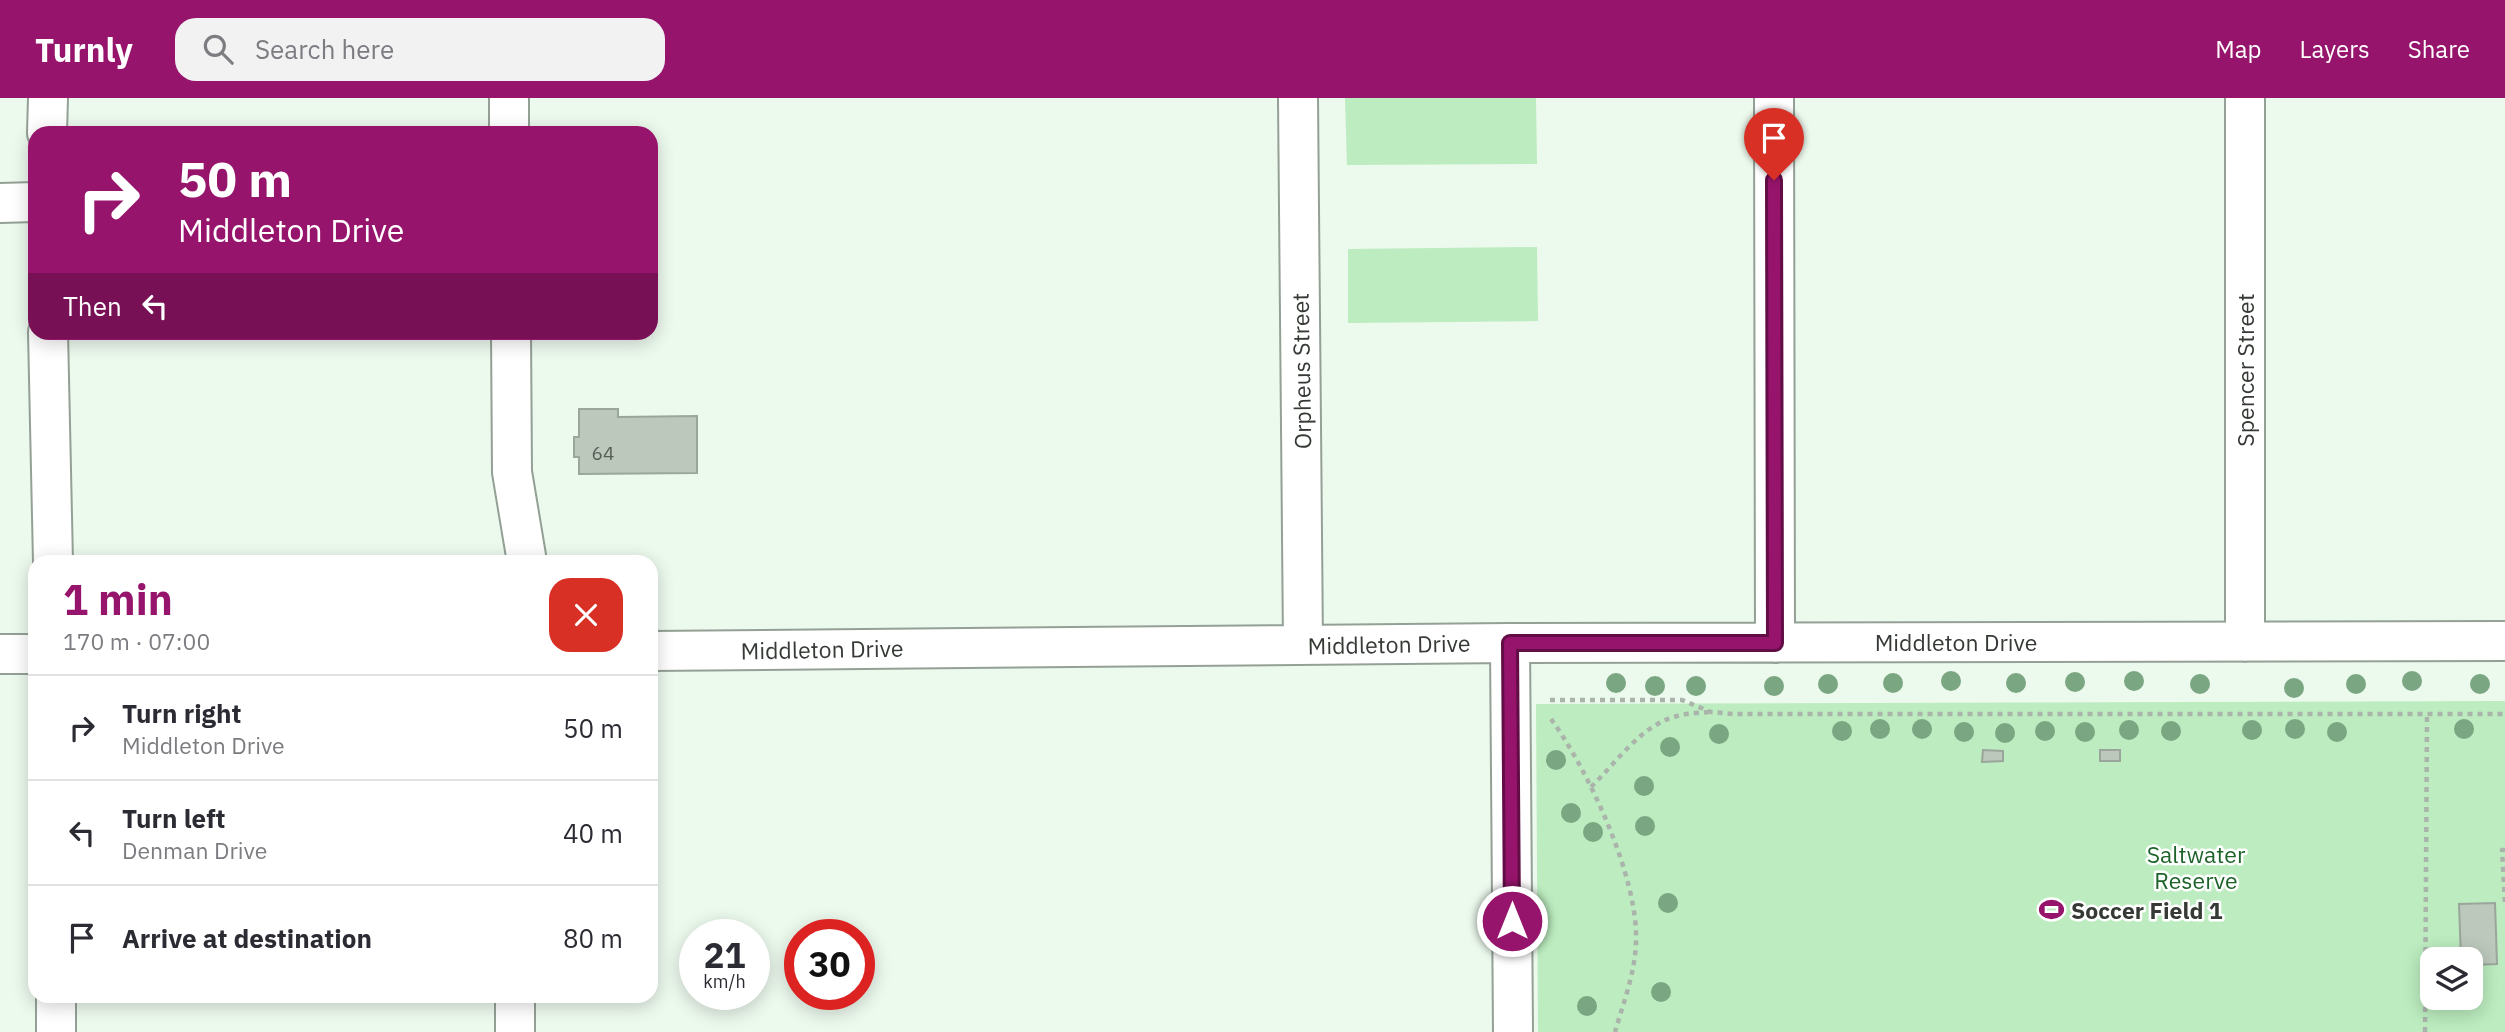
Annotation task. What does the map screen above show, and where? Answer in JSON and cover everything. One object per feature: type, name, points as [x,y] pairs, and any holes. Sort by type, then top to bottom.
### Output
[{"type":"street","points":[[47,126],[48,98]]},
{"type":"street","points":[[509,98],[509,126]]},
{"type":"street","name":"Orpheus Street","points":[[1298,98],[1303,644]]},
{"type":"street","points":[[1774,98],[1775,643]]},
{"type":"street","name":"Spencer Street","points":[[2245,98],[2245,642]]},
{"type":"street","points":[[0,202],[28,202]]},
{"type":"street","points":[[48,340],[53,555]]},
{"type":"street","points":[[511,340],[512,472],[526,555]]},
{"type":"street","points":[[499,555],[512,472]]},
{"type":"street","name":"Middleton Drive","points":[[658,651],[1303,644],[2505,641]]},
{"type":"street","points":[[1510,643],[1524,700],[1513,1032]]},
{"type":"street","points":[[0,654],[28,654]]},
{"type":"street","points":[[56,1003],[56,1032]]},
{"type":"street","points":[[515,1003],[516,1032]]},
{"type":"path","points":[[1524,700],[1682,700],[1711,712]]},
{"type":"path","points":[[1524,700],[1555,724],[1591,787],[1620,857],[1636,930],[1634,960],[1615,1032]]},
{"type":"path","points":[[1591,787],[1639,737],[1657,723],[1677,716],[1711,712],[2505,714]]},
{"type":"path","points":[[2425,1032],[2427,714]]},
{"type":"path","points":[[2505,850],[2502,850],[2505,903]]},
{"type":"green space","points":[[1345,98],[1536,98],[1537,164],[1347,165]]},
{"type":"green space","points":[[1537,247],[1538,321],[1348,323],[1348,249]]},
{"type":"green space","name":"Saltwater Reserve","points":[[2505,701],[2505,1032],[1538,1032],[1536,704]]},
{"type":"building","points":[[579,409],[618,409],[618,417],[697,416],[697,473],[579,474],[579,457],[574,457],[574,437],[579,437]]},
{"type":"building","points":[[1983,750],[2003,751],[2003,761],[1982,762]]},
{"type":"building","points":[[2100,750],[2120,750],[2120,761],[2100,761]]},
{"type":"building","points":[[2495,903],[2497,964],[2483,965],[2483,947],[2461,947],[2459,904]]},
{"type":"place","name":"Soccer Field 1","points":[[2051,910]]},
{"type":"route","points":[[1512,921],[1510,643],[1775,643],[1774,180]]}]
